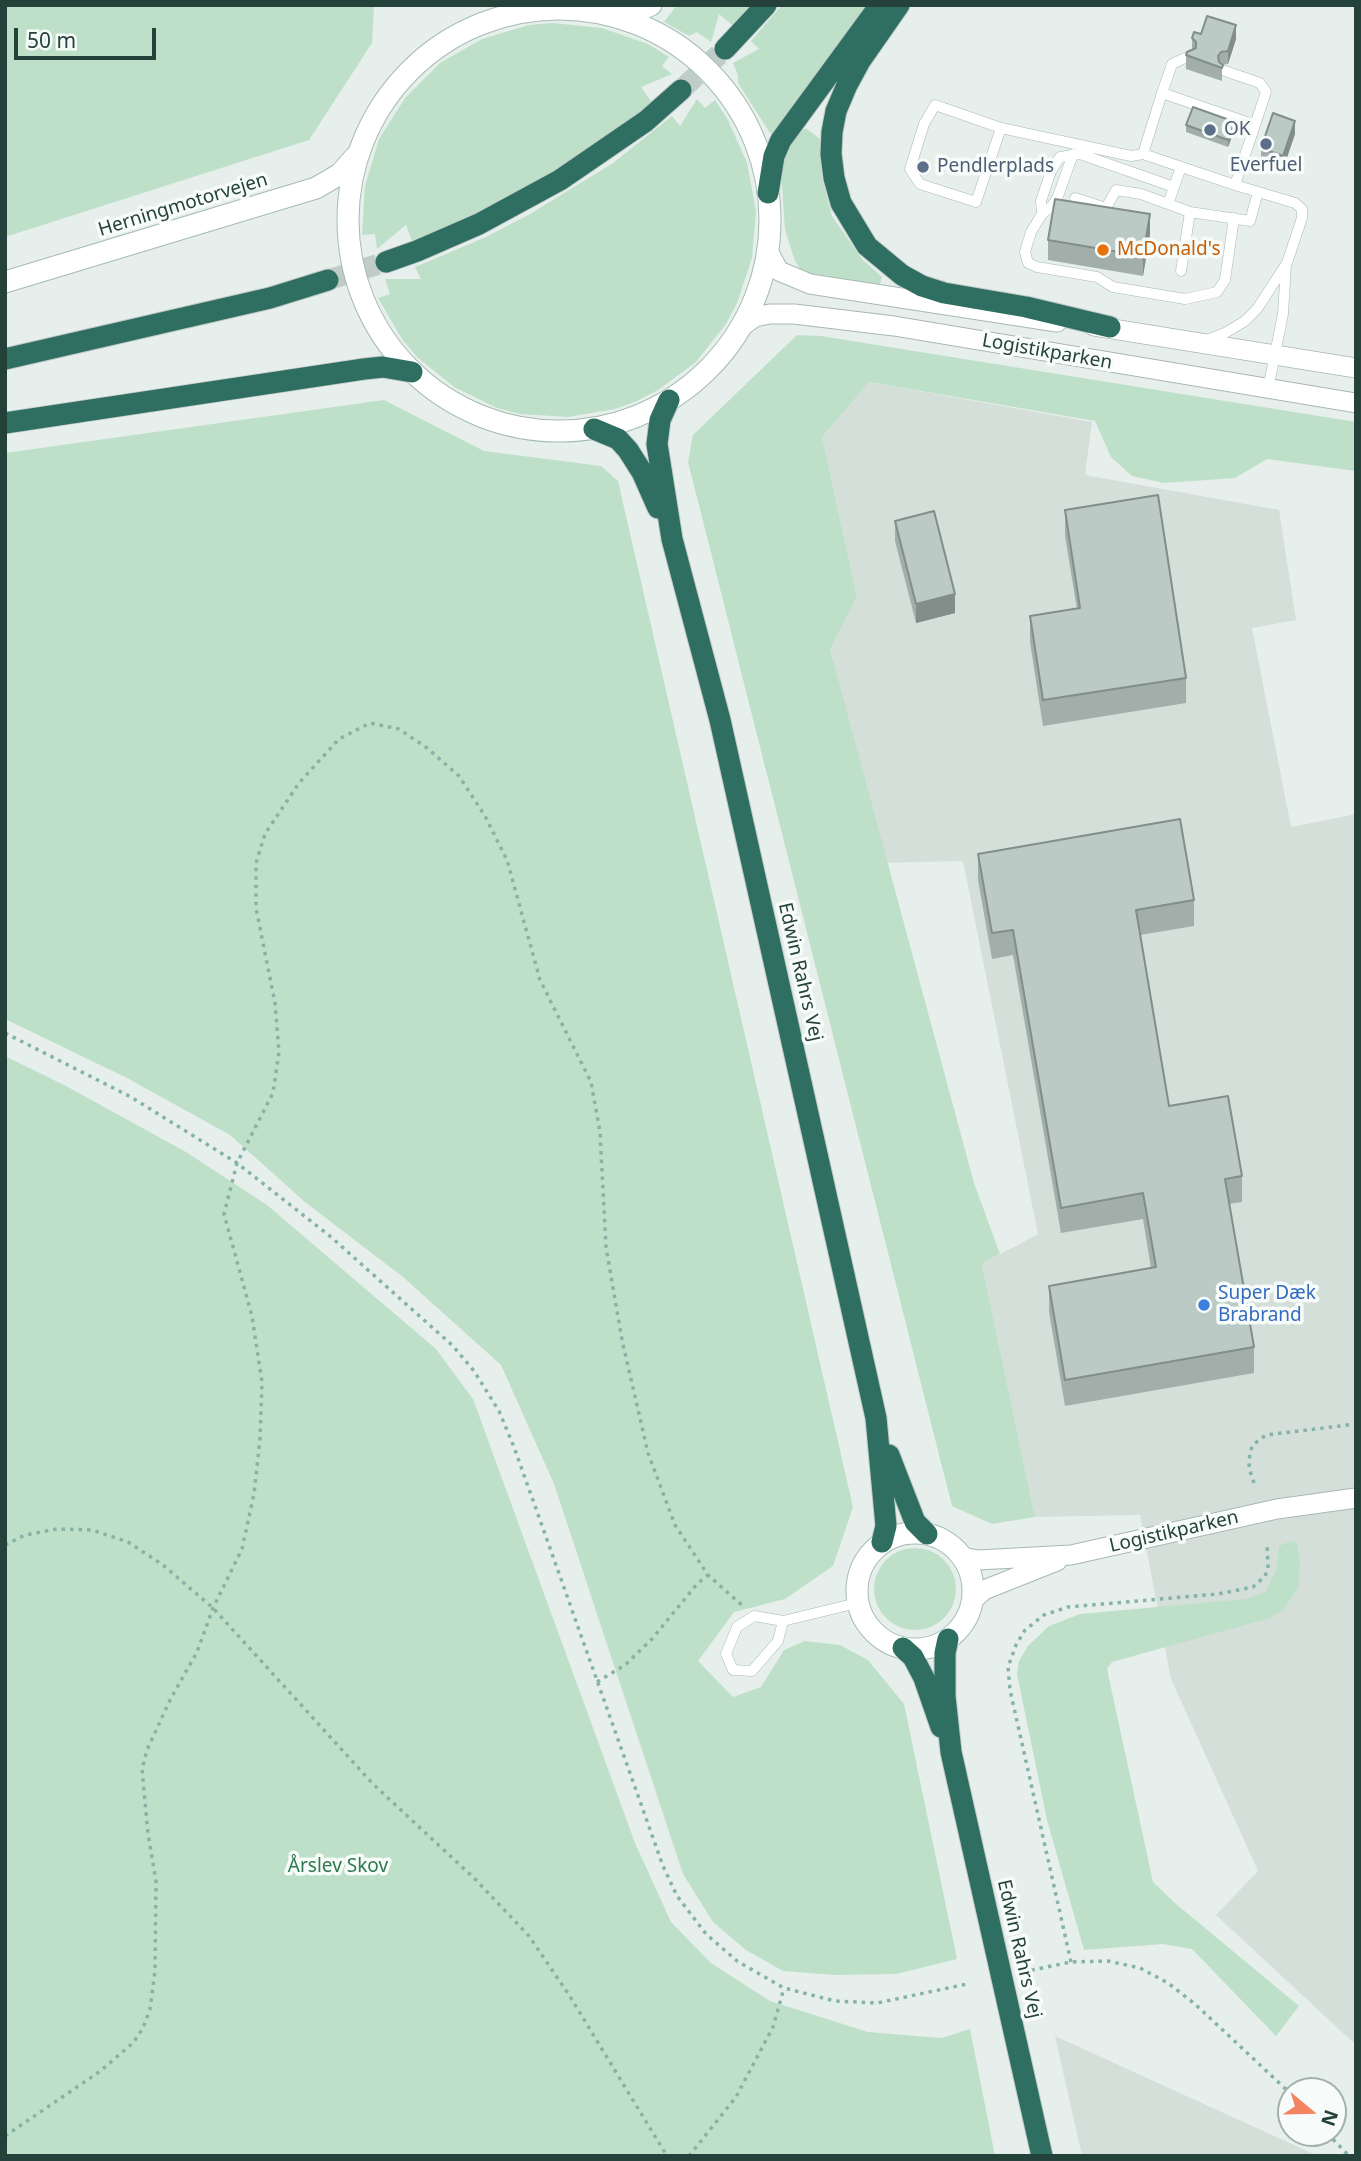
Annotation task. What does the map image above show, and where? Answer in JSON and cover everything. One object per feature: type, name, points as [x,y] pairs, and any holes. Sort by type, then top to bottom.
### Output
[{"type":"highway","points":[[725,49],[766,5]]},
{"type":"highway","points":[[768,193],[774,156],[781,140],[880,5]]},
{"type":"highway","points":[[899,5],[860,61],[836,111],[831,154],[834,178],[841,203],[867,246],[883,261],[922,286],[944,293],[1026,307],[1110,327]]},
{"type":"highway","points":[[386,262],[479,224],[560,180],[646,121],[681,90]]},
{"type":"highway","points":[[5,359],[270,298],[328,280]]},
{"type":"highway","points":[[5,423],[383,366],[412,372]]},
{"type":"highway","points":[[669,400],[660,420],[657,444],[672,539]]},
{"type":"highway","points":[[594,429],[618,439],[628,450],[642,472],[672,539]]},
{"type":"highway","name":"Edwin Rahrs Vej","points":[[672,539],[726,746],[876,1418]]},
{"type":"highway","points":[[876,1418],[915,1522],[927,1534]]},
{"type":"highway","points":[[876,1418],[886,1525],[882,1542]]},
{"type":"highway","points":[[948,1639],[945,1653],[945,1696],[951,1752]]},
{"type":"highway","points":[[903,1648],[913,1657],[924,1678],[951,1752]]},
{"type":"highway","name":"Edwin Rahrs Vej","points":[[951,1752],[1042,2156]]},
{"type":"street","points":[[621,18],[651,5]]},
{"type":"street","points":[[536,10],[579,10],[621,18],[644,27],[685,51],[720,84],[747,124],[764,169],[768,193],[768,251],[753,303],[741,327],[715,363],[694,383],[669,400],[640,415],[594,429],[559,432],[505,425],[455,404],[412,372],[384,339],[363,300],[348,236],[354,170],[360,149],[379,110],[405,76],[437,48],[465,32],[494,19],[536,10]]},
{"type":"street","name":"Herningmotorvejen","points":[[5,282],[316,188],[340,174],[360,149]]},
{"type":"street","name":"Logistikparken","points":[[768,251],[779,271],[810,284],[1025,318],[1110,327],[1356,368]]},
{"type":"street","name":"Logistikparken","points":[[741,327],[755,317],[770,314],[794,314],[894,326],[1356,402]]},
{"type":"street","name":"Logistikparken","points":[[972,1601],[984,1590],[1071,1555],[1277,1509],[1356,1485]]},
{"type":"street","name":"Logistikparken","points":[[1277,1509],[1356,1498]]},
{"type":"street","points":[[904,1534],[927,1534],[952,1546],[962,1557],[973,1585],[972,1601],[964,1622],[948,1639],[927,1648],[903,1648],[885,1641],[870,1629],[857,1602],[857,1580],[873,1550],[882,1542],[904,1534]]},
{"type":"street","name":"Logistikparken","points":[[962,1557],[978,1560],[1071,1555]]},
{"type":"lane","points":[[1143,154],[1172,64],[1189,58]]},
{"type":"lane","points":[[1225,71],[1259,83],[1266,92],[1235,185]]},
{"type":"lane","points":[[1162,93],[1255,125]]},
{"type":"lane","points":[[1001,128],[976,202],[920,184],[910,169],[924,124],[935,105],[1001,128],[1131,156],[1143,154],[1295,203],[1302,209],[1302,218],[1287,263],[1283,314],[1268,388]]},
{"type":"lane","points":[[1174,187],[1080,154],[1073,153],[1059,158],[1051,171],[1041,201],[1042,214],[1031,232],[1025,251],[1028,263],[1037,267],[1097,277],[1113,287],[1185,299],[1217,292],[1225,280],[1234,218]]},
{"type":"lane","points":[[1168,204],[1181,167]]},
{"type":"lane","points":[[1075,198],[1106,208],[1116,190],[1141,194],[1190,212],[1250,221],[1258,192]]},
{"type":"lane","points":[[1181,271],[1190,212]]},
{"type":"lane","points":[[1200,342],[1225,333],[1245,321],[1257,309],[1287,263]]},
{"type":"lane","points":[[783,1621],[778,1641],[752,1671],[733,1670],[726,1654],[737,1627],[754,1616],[783,1621],[857,1602]]},
{"type":"path","points":[[5,2136],[99,2072],[133,2043],[143,2028],[149,2009],[157,1927],[156,1881],[148,1834],[142,1769],[147,1750],[197,1652],[213,1608],[242,1549],[254,1494],[260,1439],[262,1382],[252,1316],[225,1214],[228,1192],[237,1163],[273,1093],[279,1052],[275,1003],[256,908],[256,863],[265,834],[299,783],[339,739],[370,723],[399,729],[427,748],[459,776],[485,816],[507,860],[540,980],[590,1082],[600,1132],[606,1247],[622,1340],[648,1453],[675,1525],[708,1575],[754,1616]]},
{"type":"path","points":[[5,1033],[131,1097],[237,1163],[331,1237],[453,1346],[474,1371],[499,1411],[514,1447],[663,1867],[677,1896],[706,1934],[737,1961],[784,1988],[835,2001],[877,2003],[967,1984]]},
{"type":"path","points":[[1254,1483],[1249,1468],[1250,1451],[1254,1444],[1266,1435],[1356,1424]]},
{"type":"path","points":[[5,1545],[26,1535],[57,1529],[92,1530],[128,1542],[163,1565],[213,1608],[373,1784],[467,1871],[529,1936],[569,1995],[667,2156]]},
{"type":"path","points":[[1071,1962],[1010,1690],[1009,1667],[1016,1645],[1025,1630],[1044,1615],[1068,1606],[1218,1594],[1253,1587],[1265,1576],[1268,1568],[1266,1543]]},
{"type":"path","points":[[597,1682],[625,1665],[652,1639],[697,1584],[708,1575]]},
{"type":"path","points":[[1023,1972],[1071,1962],[1108,1961],[1140,1968],[1168,1983],[1195,2004],[1277,2081]]},
{"type":"path","points":[[688,2156],[736,2097],[773,2027],[784,1988]]},
{"type":"shaded area","points":[[868,382],[1092,422],[1085,475],[1279,510],[1296,620],[1252,628],[1291,827],[1356,814],[1356,2045],[1216,1915],[1258,1871],[1171,1679],[1140,1515],[1035,1517],[982,1264],[1038,1234],[963,861],[881,863],[830,648],[857,597],[822,437]]},
{"type":"shaded area","points":[[1055,2036],[1277,2137],[1277,2147],[1298,2147],[1318,2156],[1082,2156]]},
{"type":"green space","points":[[5,5],[374,5],[372,43],[309,140],[5,237]]},
{"type":"green space","points":[[677,5],[757,5],[737,29],[719,14],[711,42],[697,32],[689,36],[664,22]]},
{"type":"green space","points":[[782,5],[872,5],[774,133],[770,133],[738,83],[733,63],[759,49],[751,41]]},
{"type":"green space","points":[[553,23],[602,28],[648,44],[669,57],[662,66],[672,74],[641,87],[653,104],[514,198],[413,244],[406,225],[377,249],[375,234],[362,235],[365,186],[379,139],[405,98],[440,63],[482,39],[529,25]]},
{"type":"green space","points":[[697,99],[705,108],[715,100],[728,120],[747,163],[756,211],[752,258],[737,303],[726,324],[696,362],[658,390],[637,401],[615,409],[568,417],[520,414],[497,408],[454,387],[417,357],[402,339],[378,298],[390,294],[385,279],[421,279],[415,267],[486,237],[530,214],[613,163],[672,116],[680,126]]},
{"type":"green space","points":[[801,129],[807,129],[820,139],[822,178],[832,216],[862,259],[882,277],[879,287],[818,278],[801,270],[795,261],[785,230],[781,171],[789,146]]},
{"type":"green space","points":[[797,335],[821,336],[1356,422],[1356,471],[1267,459],[1235,478],[1164,483],[1132,476],[1111,457],[1095,421],[869,382],[822,437],[857,597],[830,649],[974,1183],[1000,1254],[982,1264],[1035,1517],[992,1524],[952,1506],[688,462],[693,435]]},
{"type":"green space","points":[[384,400],[484,451],[601,466],[618,481],[853,1507],[833,1566],[785,1599],[734,1612],[698,1661],[733,1697],[761,1687],[784,1650],[805,1641],[840,1645],[868,1660],[904,1704],[957,1959],[896,1974],[835,1975],[783,1971],[746,1950],[713,1922],[683,1874],[554,1484],[501,1365],[403,1277],[305,1202],[230,1135],[127,1078],[5,1019],[5,453]]},
{"type":"green space","name":"Årslev Skov","points":[[5,1056],[186,1152],[267,1205],[436,1349],[473,1399],[635,1843],[671,1922],[711,1963],[770,2001],[868,2032],[942,2038],[970,2029],[995,2156],[5,2156]]},
{"type":"green space","points":[[1291,1541],[1297,1543],[1300,1564],[1298,1588],[1283,1610],[1270,1618],[1112,1662],[1107,1669],[1153,1882],[1299,2006],[1276,2036],[1192,1949],[1163,1944],[1084,1950],[1047,1820],[1017,1674],[1019,1661],[1028,1646],[1049,1626],[1080,1614],[1246,1599],[1265,1592],[1276,1571],[1279,1546]]},
{"type":"green space","points":[[915,1548],[931,1551],[944,1560],[953,1573],[956,1589],[953,1605],[944,1618],[931,1627],[915,1630],[899,1627],[886,1618],[877,1605],[874,1589],[877,1573],[886,1560],[899,1551]]},
{"type":"building","points":[[1207,16],[1236,25],[1228,51],[1221,52],[1218,56],[1222,68],[1186,55],[1196,48],[1196,42],[1192,38],[1194,32],[1201,34]]},
{"type":"building","points":[[1193,107],[1235,122],[1228,140],[1186,125]]},
{"type":"building","points":[[1273,113],[1295,121],[1283,156],[1261,148]]},
{"type":"building","points":[[1055,199],[1150,214],[1143,256],[1048,240]]},
{"type":"building","points":[[1158,495],[1186,678],[1043,700],[1030,616],[1080,608],[1065,510]]},
{"type":"building","points":[[934,511],[955,594],[916,604],[895,521]]},
{"type":"building","points":[[1180,819],[1194,900],[1136,910],[1169,1106],[1228,1096],[1242,1176],[1225,1179],[1254,1347],[1065,1380],[1049,1286],[1156,1267],[1143,1193],[1061,1208],[1013,930],[992,933],[978,854]]},
{"type":"tunnel","points":[[681,90],[725,49]]},
{"type":"tunnel","points":[[328,280],[386,262]]},
{"type":"place","name":"OK","points":[[1210,130]]},
{"type":"place","name":"Everfuel","points":[[1266,144]]},
{"type":"place","name":"Pendlerplads","points":[[923,167]]},
{"type":"place","name":"McDonald's","points":[[1103,250]]},
{"type":"place","name":"Super Dæk Brabrand","points":[[1204,1305]]}]
